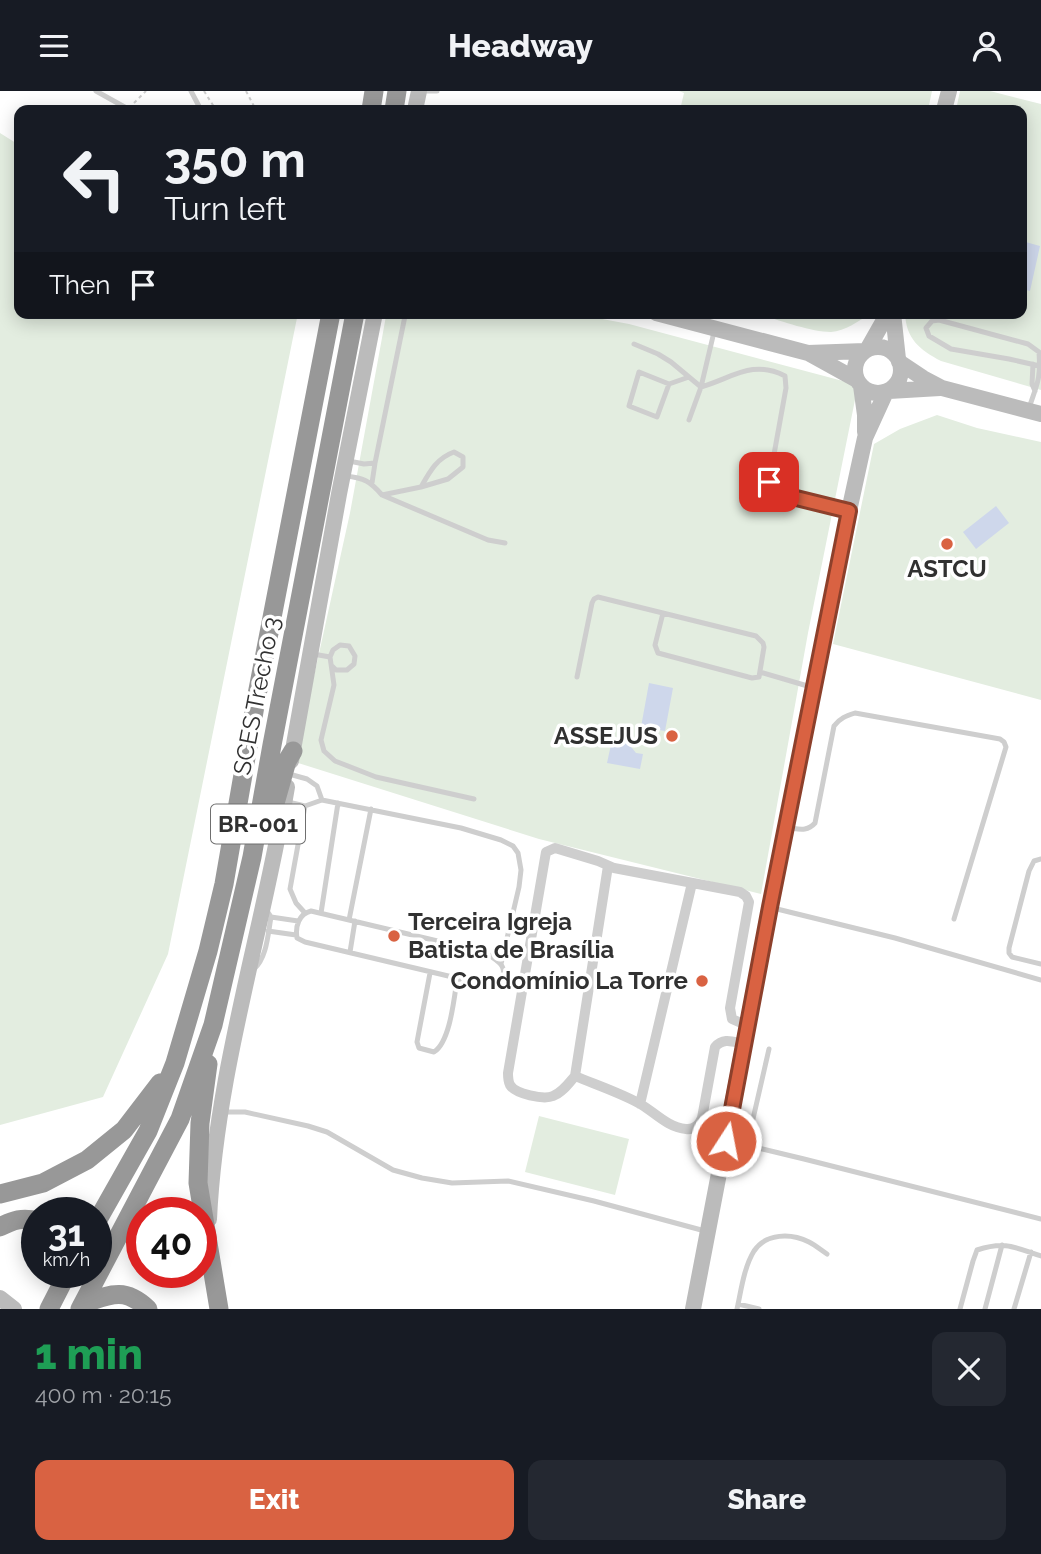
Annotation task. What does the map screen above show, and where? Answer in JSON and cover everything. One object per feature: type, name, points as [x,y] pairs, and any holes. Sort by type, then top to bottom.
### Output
[{"type":"highway","name":"SCES Trecho 3","points":[[111,1197],[148,1131],[176,1063],[208,951],[330,319]]},
{"type":"highway","name":"SCES Trecho 3","points":[[82,1306],[180,1119],[213,1025],[253,857],[354,319]]},
{"type":"highway","points":[[253,857],[267,834],[287,761],[293,751]]},
{"type":"highway","points":[[200,1197],[198,1183],[200,1123],[213,1025]]},
{"type":"highway","points":[[0,1194],[43,1183],[87,1160],[124,1130],[176,1063]]},
{"type":"highway","points":[[0,1227],[13,1220],[21,1219]]},
{"type":"highway","points":[[50,1308],[59,1288]]},
{"type":"highway","points":[[215,1288],[219,1309]]},
{"type":"highway","points":[[82,1306],[111,1294],[123,1294],[137,1299],[148,1309]]},
{"type":"street","points":[[210,1197],[220,1112],[249,973],[267,911],[310,654],[374,319]]},
{"type":"street","points":[[679,319],[808,353],[872,393],[942,388]]},
{"type":"street","points":[[692,1309],[865,438],[865,415],[855,372],[856,364],[885,319]]},
{"type":"street","points":[[865,438],[888,392],[901,375],[894,319]]},
{"type":"street","points":[[808,353],[866,351],[880,347],[893,353],[898,360],[923,378],[942,388],[1034,412]]},
{"type":"street","points":[[608,866],[575,1076],[557,1095],[542,1098],[515,1091],[510,1086],[508,1079],[546,852],[555,848],[608,866],[746,896],[749,902],[730,1007],[732,1019],[748,1026]]},
{"type":"street","points":[[640,1104],[692,883]]},
{"type":"street","points":[[575,1076],[640,1104],[682,1129],[691,1129],[699,1125],[702,1118],[715,1047],[726,1040],[744,1044]]},
{"type":"street","points":[[0,1298],[14,1309]]},
{"type":"lane","points":[[96,91],[120,105]]},
{"type":"lane","points":[[427,91],[437,91]]},
{"type":"lane","points":[[372,483],[404,319]]},
{"type":"lane","points":[[1034,412],[1039,352],[1028,344],[939,320],[932,321],[926,328],[929,336],[951,349],[1037,365]]},
{"type":"lane","points":[[689,420],[701,387],[715,329]]},
{"type":"lane","points":[[634,344],[671,362],[701,387]]},
{"type":"lane","points":[[701,387],[749,368],[775,371],[785,376],[786,388],[769,482],[776,493],[849,511]]},
{"type":"lane","points":[[669,384],[657,417],[629,406],[639,372],[669,384],[689,377]]},
{"type":"lane","points":[[382,495],[421,487],[448,479],[463,467],[463,457],[454,452],[444,456],[430,471],[421,487]]},
{"type":"lane","points":[[344,468],[375,463]]},
{"type":"lane","points":[[344,468],[372,483],[382,495],[488,540],[505,543]]},
{"type":"lane","points":[[577,677],[592,603],[598,597],[663,613],[756,636],[764,647],[758,677],[752,678],[658,653],[655,645],[663,613]]},
{"type":"lane","points":[[331,666],[337,670],[347,670],[354,664],[355,656],[349,646],[340,645],[333,650],[330,657],[331,666],[334,685],[321,740],[324,751],[335,761],[376,777],[474,799]]},
{"type":"lane","points":[[310,654],[330,657]]},
{"type":"lane","points":[[760,672],[814,688]]},
{"type":"lane","points":[[786,827],[806,829],[815,823],[834,726],[845,716],[855,713],[1000,739],[1006,747],[954,919]]},
{"type":"lane","points":[[289,774],[307,779],[317,786],[322,800]]},
{"type":"lane","points":[[268,931],[296,935],[305,942],[482,985],[499,982],[503,977],[501,964],[519,887],[520,860],[513,846],[501,840],[461,828],[322,800],[305,806],[285,801]]},
{"type":"lane","points":[[321,913],[338,803]]},
{"type":"lane","points":[[305,806],[290,889],[296,903],[305,913]]},
{"type":"lane","points":[[350,952],[352,920],[371,809]]},
{"type":"lane","points":[[1041,859],[1034,861],[1028,871],[1009,953],[1012,957],[1041,964]]},
{"type":"lane","points":[[770,907],[895,938],[1041,980]]},
{"type":"lane","points":[[249,973],[261,963],[268,931],[267,911],[298,921]]},
{"type":"lane","points":[[296,935],[298,921],[311,911],[484,952],[501,964]]},
{"type":"lane","points":[[430,973],[417,1042],[419,1048],[424,1050],[434,1052],[440,1049],[447,1032],[457,980]]},
{"type":"lane","points":[[747,1145],[769,1049]]},
{"type":"lane","points":[[220,1112],[245,1112],[317,1129],[342,1140],[393,1170],[422,1178],[452,1182],[508,1181],[708,1232]]},
{"type":"lane","points":[[726,1141],[1041,1219]]},
{"type":"lane","points":[[759,1309],[737,1306],[748,1263],[754,1251],[764,1241],[776,1236],[790,1236],[808,1241],[827,1254]]},
{"type":"lane","points":[[985,1309],[1002,1245]]},
{"type":"lane","points":[[960,1309],[977,1250],[1002,1245],[1041,1255]]},
{"type":"lane","points":[[1014,1309],[1031,1252]]},
{"type":"path","points":[[133,105],[145,91]]},
{"type":"shaded area","points":[[679,91],[932,91],[929,105],[681,105],[684,93]]},
{"type":"shaded area","points":[[960,91],[990,91],[1041,104],[1041,390],[941,361],[921,348],[908,330],[906,319],[1027,319],[1027,105],[957,105]]},
{"type":"shaded area","points":[[0,133],[14,142],[14,319],[297,319],[168,954],[103,1097],[0,1125]]},
{"type":"shaded area","points":[[385,319],[602,319],[858,385],[808,633],[761,894],[539,839],[295,762],[350,513]]},
{"type":"shaded area","points":[[774,319],[862,319],[847,328],[831,332],[803,328]]},
{"type":"shaded area","name":"ASTCU","points":[[937,415],[977,428],[1041,442],[1041,700],[833,644],[874,444],[900,429]]},
{"type":"shaded area","points":[[539,1116],[629,1139],[615,1195],[525,1172]]},
{"type":"water","points":[[1027,242],[1040,246],[1030,291],[1027,290]]},
{"type":"water","points":[[996,506],[1009,523],[976,549],[963,532]]},
{"type":"water","points":[[649,683],[673,688],[665,731],[641,727]]},
{"type":"water","points":[[612,740],[628,743],[636,753],[643,754],[640,769],[607,763]]},
{"type":"place","name":"ASTCU","points":[[947,544]]},
{"type":"place","name":"ASSEJUS","points":[[672,736]]},
{"type":"place","name":"Terceira Igreja Batista de Brasília","points":[[394,936]]},
{"type":"place","name":"Condomínio La Torre","points":[[702,981]]},
{"type":"route","points":[[726,1141],[849,511],[776,493],[769,482]]}]
